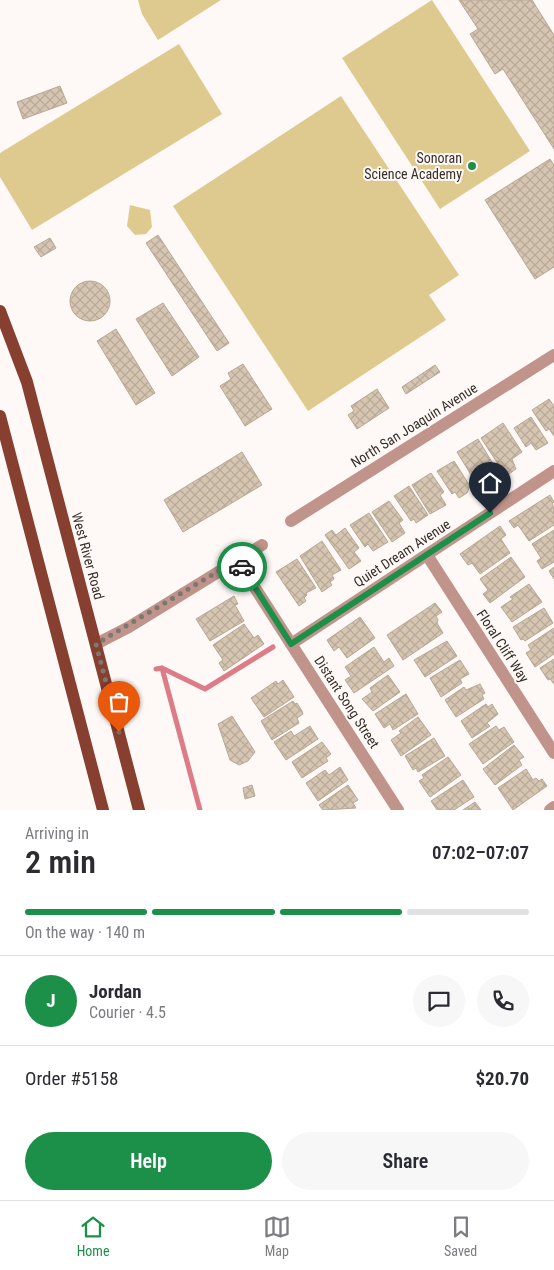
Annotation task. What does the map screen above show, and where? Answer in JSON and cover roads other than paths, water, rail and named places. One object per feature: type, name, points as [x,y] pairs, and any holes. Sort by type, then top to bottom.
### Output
[{"type":"main road","name":"West River Road","points":[[0,311],[27,382],[139,810]]},
{"type":"main road","points":[[0,416],[103,810]]},
{"type":"street","name":"North San Joaquin Avenue","points":[[291,521],[554,355]]},
{"type":"street","name":"Quiet Dream Avenue","points":[[291,644],[554,471]]},
{"type":"street","points":[[96,644],[262,545]]},
{"type":"street","name":"Floral Cliff Way","points":[[427,555],[554,753]]},
{"type":"street","name":"Distant Song Street","points":[[237,560],[398,810]]},
{"type":"street","points":[[550,810],[554,807]]},
{"type":"waterway","points":[[162,668],[205,689],[273,647]]},
{"type":"waterway","points":[[156,669],[162,668],[200,810]]},
{"type":"place","name":"Sonoran Science Academy","points":[[472,166]]}]
